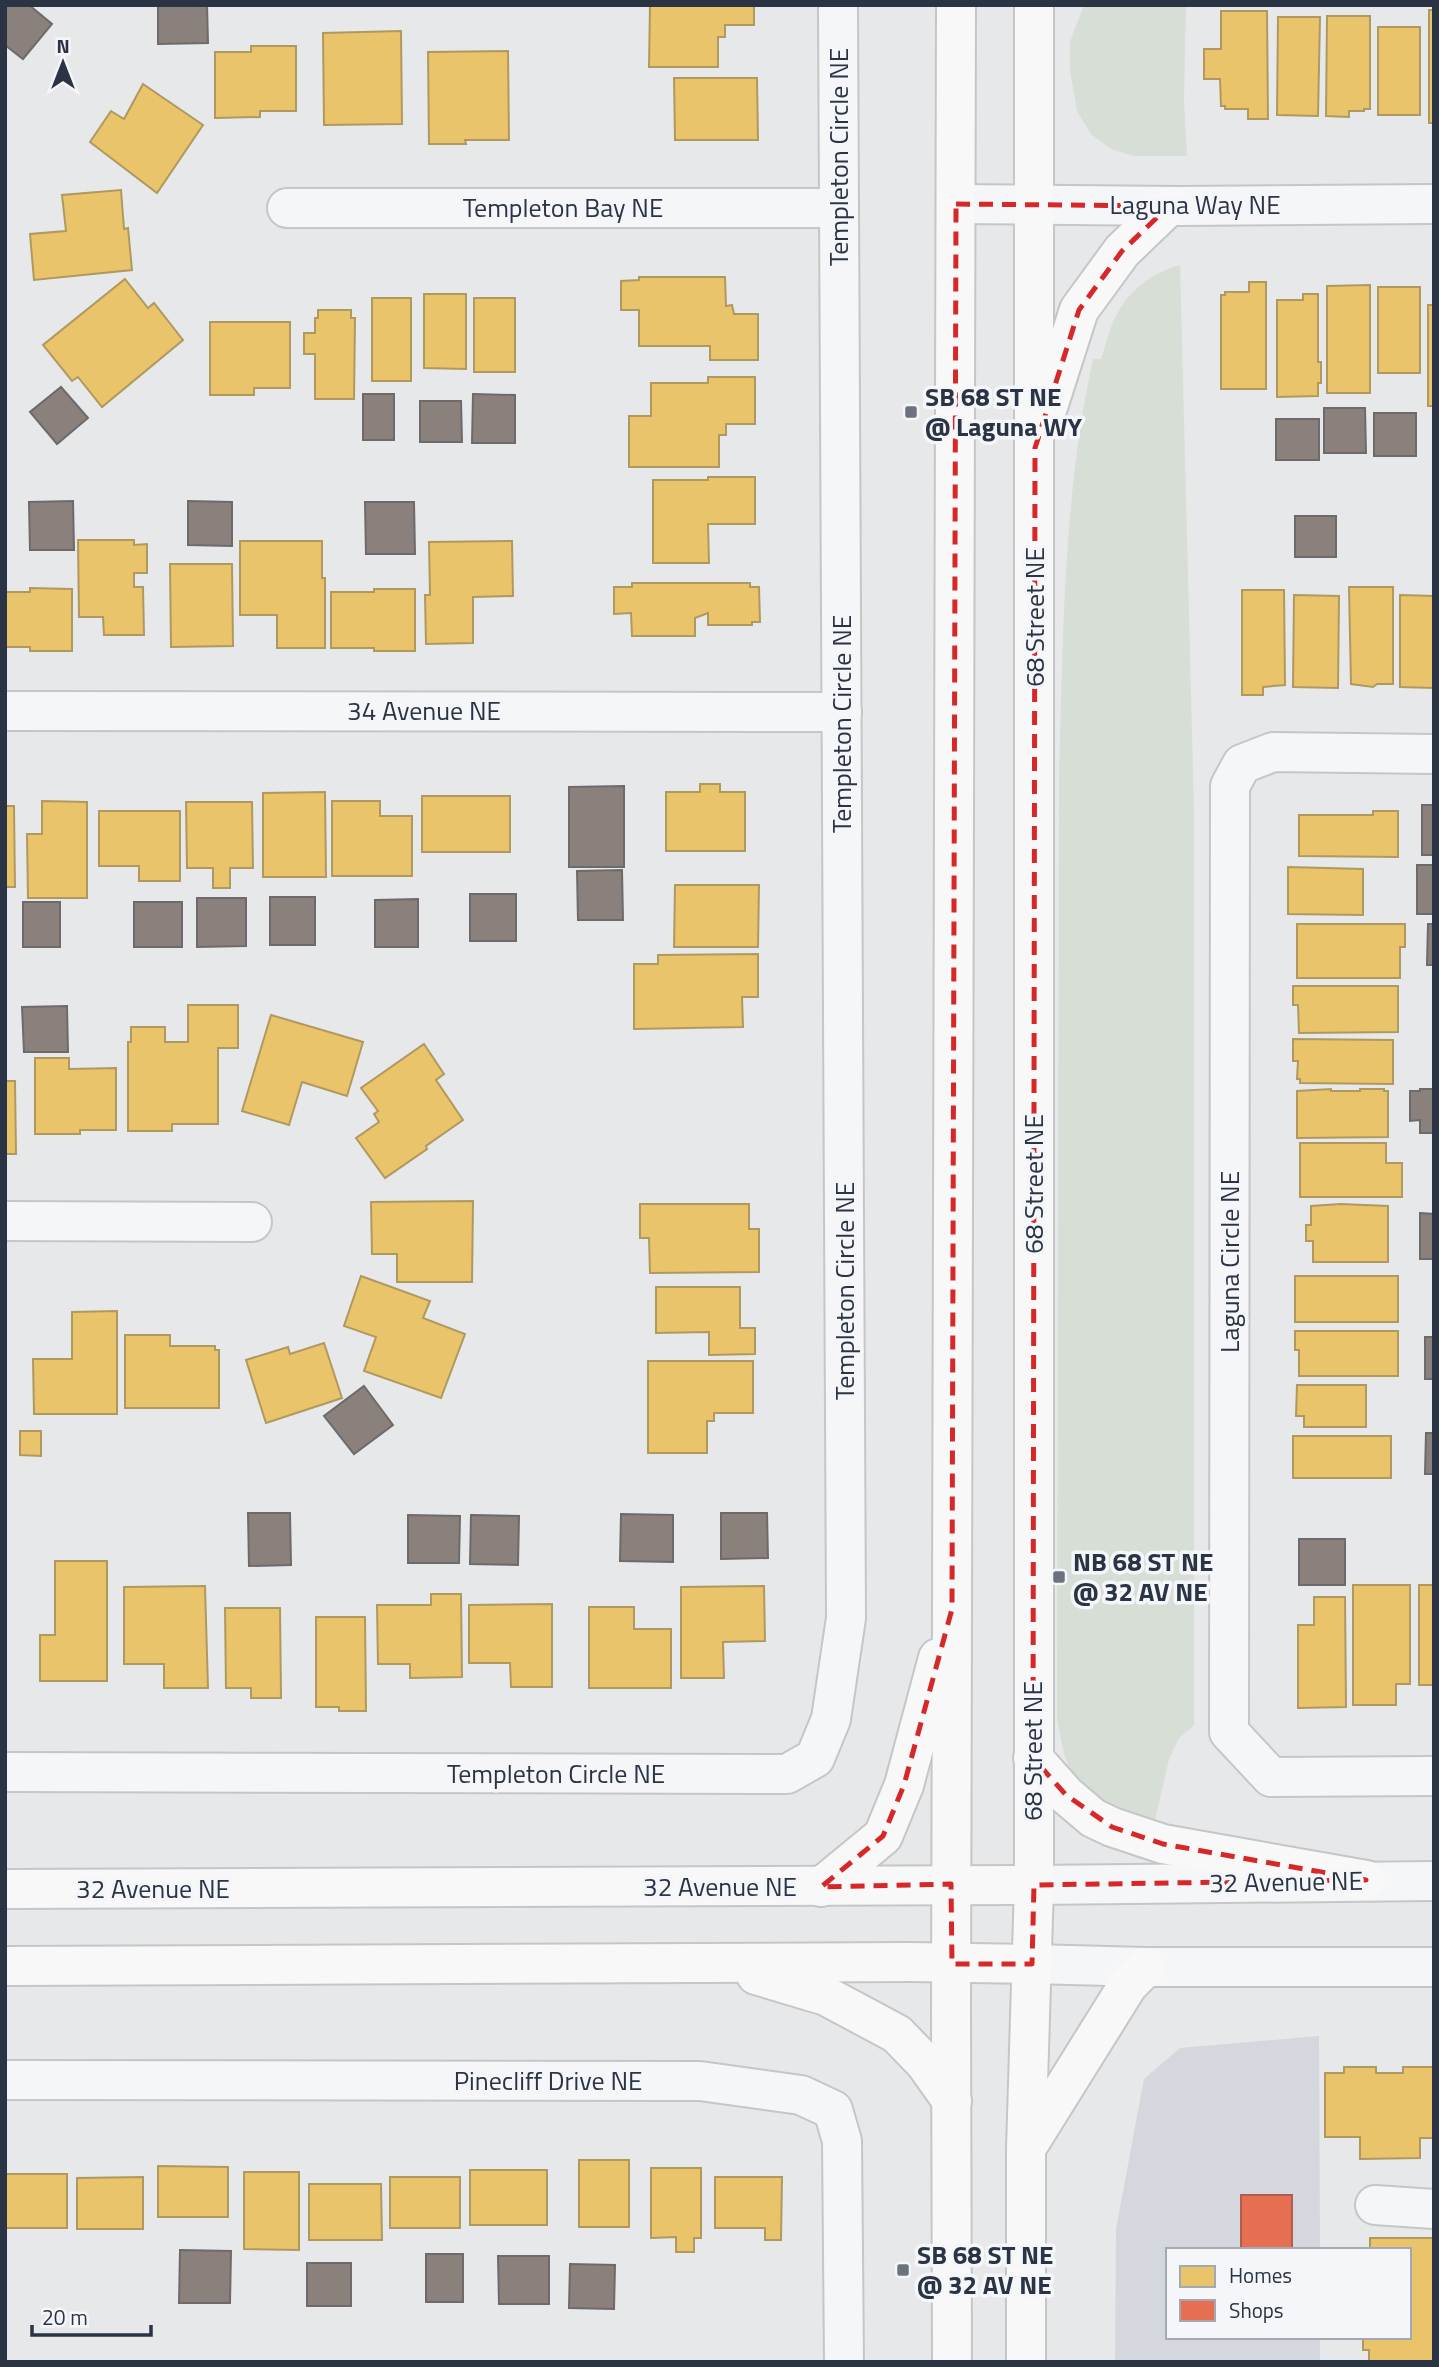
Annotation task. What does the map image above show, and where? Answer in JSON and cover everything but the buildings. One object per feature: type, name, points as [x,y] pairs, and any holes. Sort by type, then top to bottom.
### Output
[{"type":"main road","points":[[952,2362],[956,5]]},
{"type":"main road","name":"68 Street NE","points":[[1026,2362],[1026,2149],[1034,1885],[1034,5]]},
{"type":"main road","points":[[1035,448],[1079,310],[1122,251],[1169,206]]},
{"type":"main road","points":[[821,1887],[883,1836],[904,1785],[952,1609]]},
{"type":"main road","points":[[1033,1758],[1066,1795],[1093,1818],[1112,1827],[1163,1844],[1366,1880]]},
{"type":"main road","name":"32 Avenue NE","points":[[5,1889],[1034,1885]]},
{"type":"main road","points":[[718,1964],[826,1996],[897,2034],[926,2063],[952,2101]]},
{"type":"main road","points":[[5,1966],[1032,1964]]},
{"type":"main road","points":[[1026,2149],[1128,1985],[1146,1967]]},
{"type":"street","name":"Templeton Circle NE","points":[[5,1772],[787,1774],[815,1758],[831,1719],[846,1618],[838,5]]},
{"type":"street","name":"Laguna Way NE","points":[[956,204],[1434,204]]},
{"type":"street","name":"Templeton Bay NE","points":[[288,208],[839,208]]},
{"type":"street","name":"34 Avenue NE","points":[[5,710],[842,712]]},
{"type":"street","name":"Laguna Circle NE","points":[[1434,754],[1273,752],[1242,764],[1230,786],[1229,1732],[1271,1777],[1434,1776]]},
{"type":"street","points":[[5,1222],[252,1222]]},
{"type":"street","name":"32 Avenue NE","points":[[1034,1885],[1434,1881]]},
{"type":"street","points":[[1032,1964],[1146,1967],[1434,1967]]},
{"type":"street","name":"Pinecliff Drive NE","points":[[5,2080],[700,2081],[801,2095],[833,2110],[842,2141],[844,2362]]},
{"type":"street","points":[[1375,2205],[1434,2209]]},
{"type":"highlighted area","points":[[956,204],[1169,206],[1122,251],[1079,310],[1035,448],[1033,1758],[1066,1795],[1112,1827],[1163,1844],[1366,1880],[1034,1885],[1032,1964],[952,1964],[951,1884],[821,1887],[883,1836],[904,1785],[952,1609]]},
{"type":"shaded area","points":[[1084,5],[1186,5],[1184,99],[1187,156],[1134,156],[1111,149],[1091,134],[1077,111],[1070,71],[1070,42]]},
{"type":"shaded area","points":[[1180,265],[1194,812],[1194,1725],[1179,1738],[1169,1759],[1155,1820],[1115,1807],[1082,1786],[1067,1762],[1057,1719],[1059,780],[1070,515],[1083,411],[1093,359],[1101,359],[1114,321],[1127,298],[1160,272]]},
{"type":"shaded area","points":[[1319,2036],[1320,2248],[1166,2248],[1166,2339],[1320,2339],[1320,2362],[1115,2362],[1116,2229],[1144,2079],[1180,2048]]},
{"type":"place","name":"SB 68 ST NE @ Laguna WY","points":[[911,412]]},
{"type":"place","name":"NB 68 ST NE @ 32 AV NE","points":[[1059,1577]]},
{"type":"place","name":"SB 68 ST NE @ 32 AV NE","points":[[903,2270]]}]
